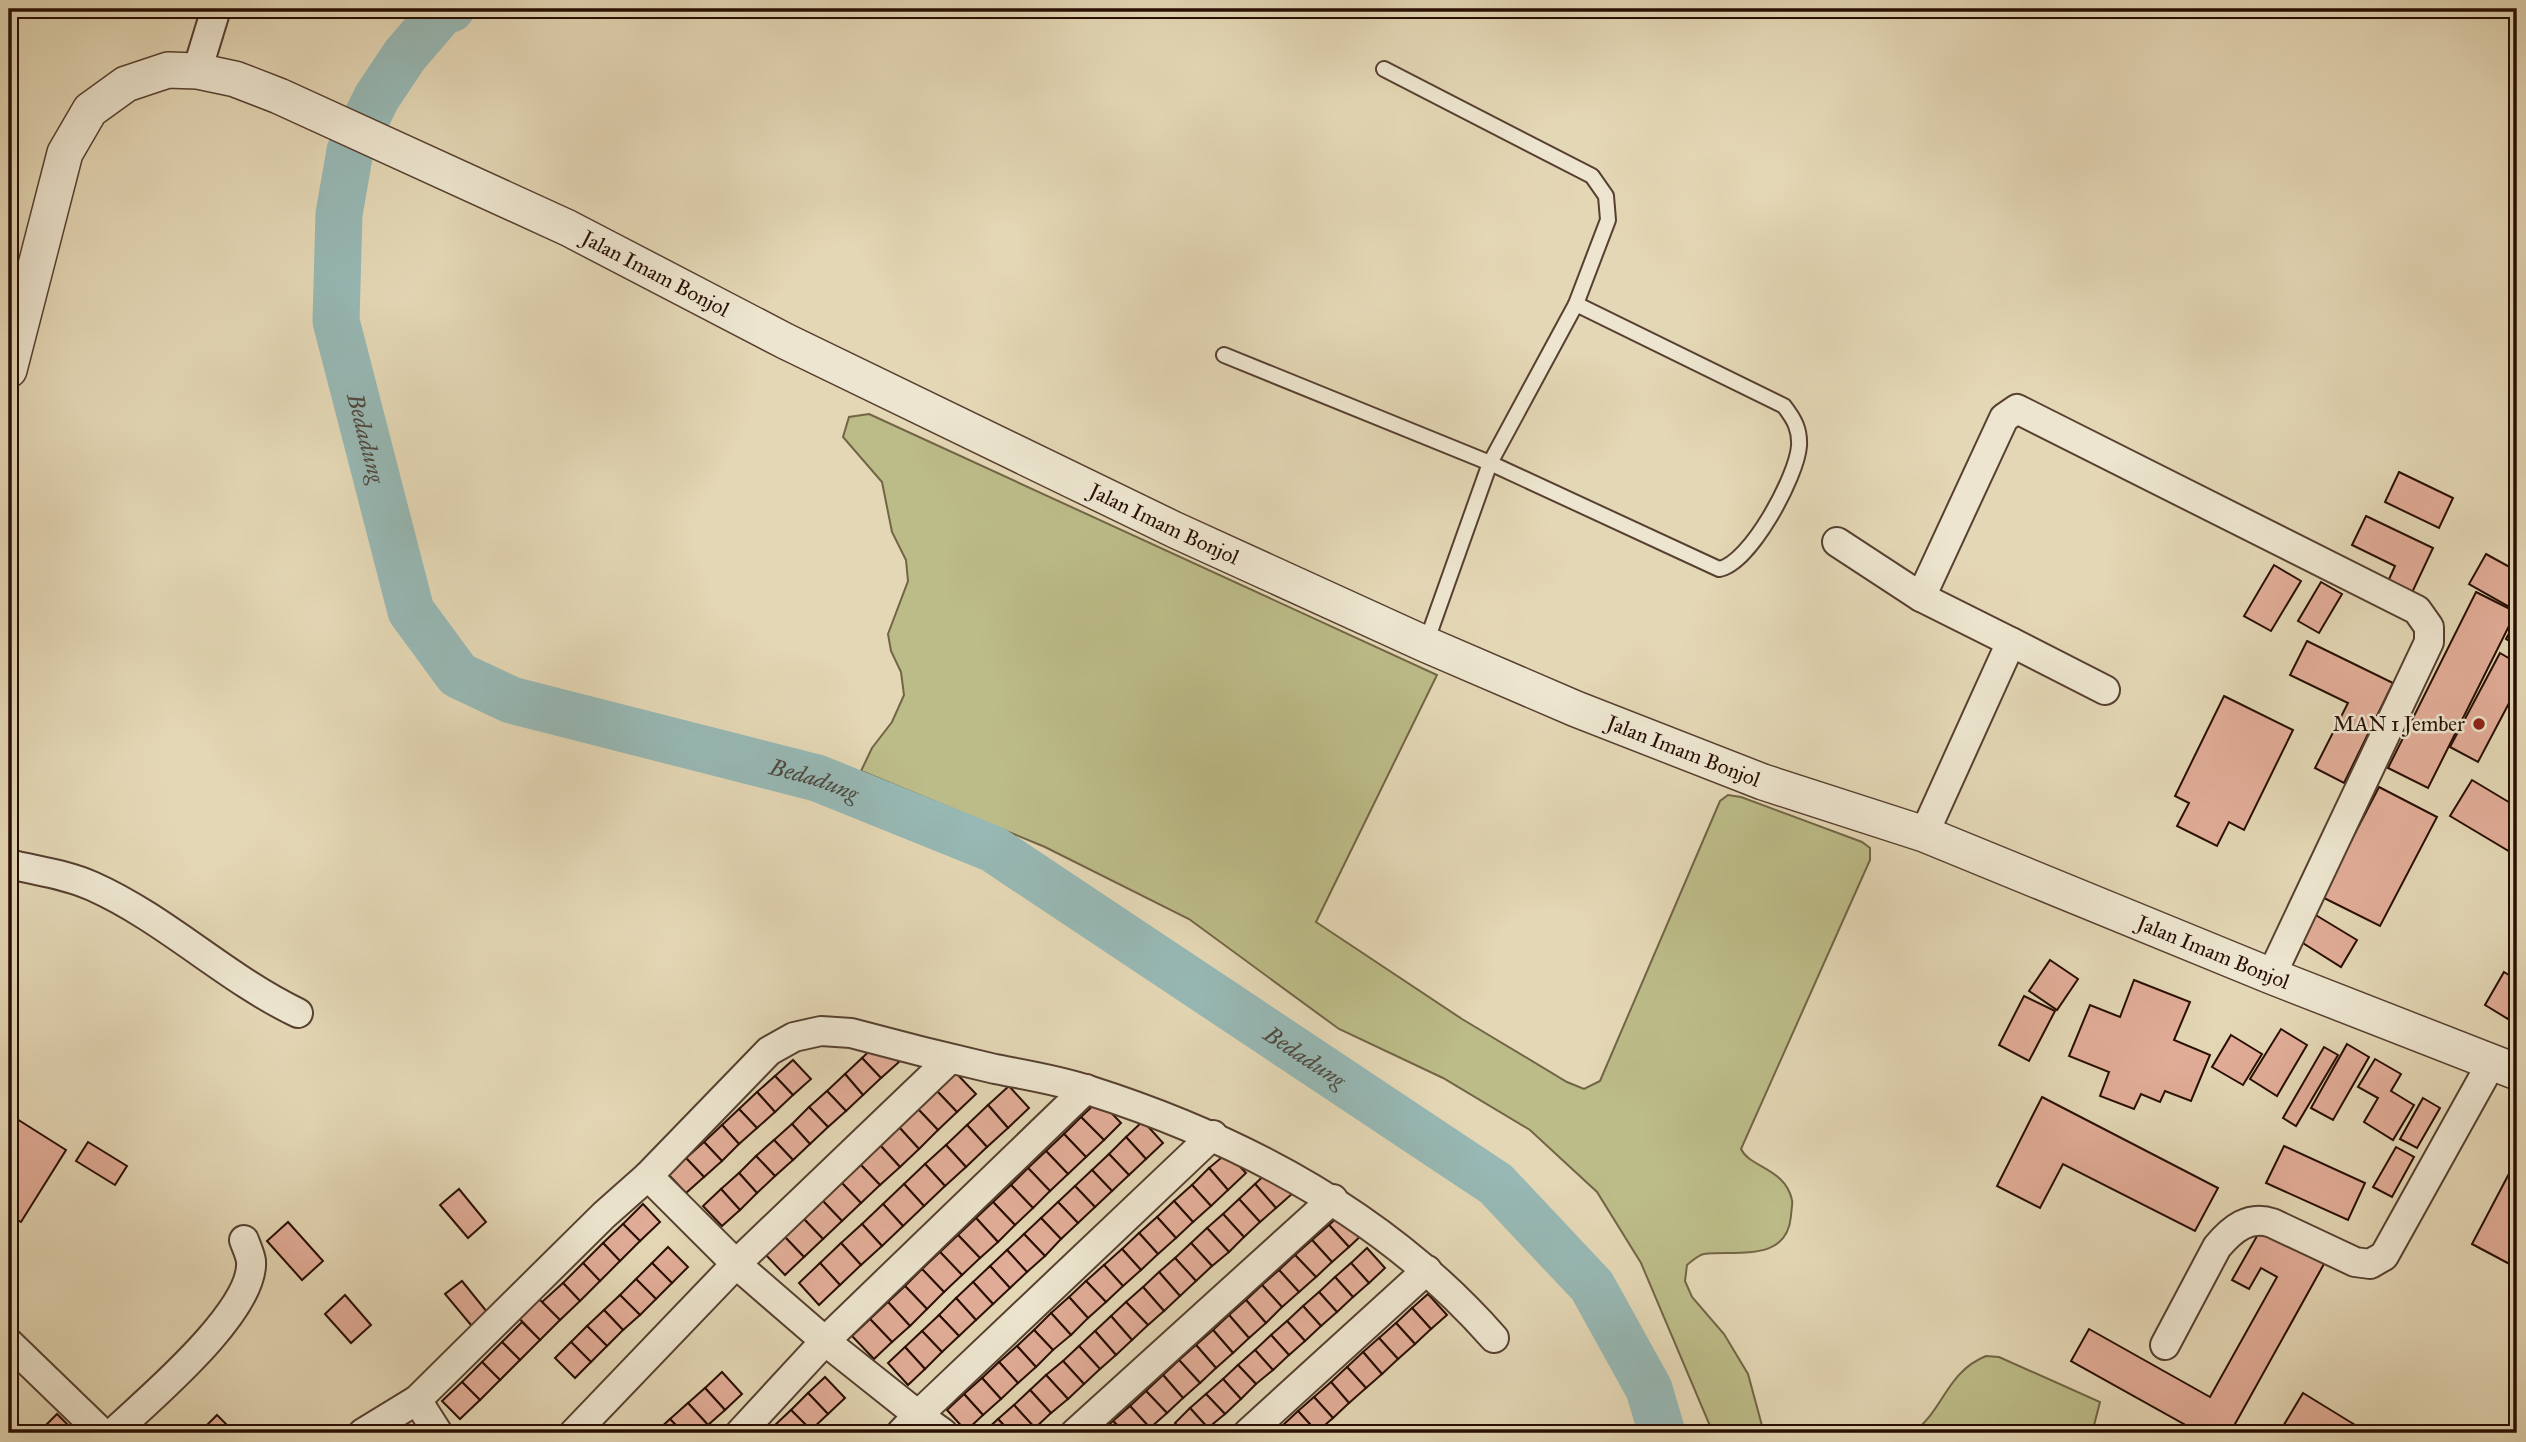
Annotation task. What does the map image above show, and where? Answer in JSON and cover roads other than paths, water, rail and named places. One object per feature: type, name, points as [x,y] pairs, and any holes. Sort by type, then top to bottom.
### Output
[{"type":"street","points":[[197,71],[216,9]]},
{"type":"street","name":"Jalan Imam Bonjol","points":[[9,370],[65,153],[77,128],[90,110],[126,84],[168,70],[197,71],[235,79],[568,228],[785,341],[1151,519],[1425,644],[1576,709],[1763,782],[1924,834],[2271,976],[2504,1067]]},
{"type":"street","points":[[1921,597],[2004,418],[2017,410],[2417,610],[2425,617],[2429,642],[2271,976]]},
{"type":"street","points":[[1837,542],[1921,597],[2105,690]]},
{"type":"street","points":[[1924,834],[2011,642]]},
{"type":"street","points":[[9,864],[63,876],[93,887],[142,914],[262,996],[298,1013]]},
{"type":"street","points":[[363,1433],[417,1400],[604,1214],[648,1176],[769,1051],[794,1037],[821,1031],[851,1033],[950,1059],[1086,1089],[1213,1135],[1333,1199],[1407,1252],[1457,1296],[1494,1338]]},
{"type":"street","points":[[574,1433],[736,1264],[950,1059]]},
{"type":"street","points":[[2165,1345],[2217,1247],[2228,1234],[2243,1224],[2260,1219],[2272,1223],[2355,1262],[2370,1264],[2384,1256],[2504,1067]]},
{"type":"street","points":[[740,1433],[825,1341],[1086,1089]]},
{"type":"street","points":[[910,1424],[1213,1135]]},
{"type":"street","points":[[648,1176],[736,1264],[825,1341],[910,1424],[943,1433]]},
{"type":"street","points":[[1075,1433],[1333,1199]]},
{"type":"street","points":[[113,1433],[202,1348],[234,1309],[251,1261],[244,1240]]},
{"type":"street","points":[[1248,1433],[1427,1270]]},
{"type":"street","points":[[9,1343],[102,1433]]},
{"type":"street","points":[[417,1400],[438,1433]]},
{"type":"lane","points":[[1384,69],[1591,176],[1606,196],[1608,220],[1576,304],[1490,463],[1425,644]]},
{"type":"lane","points":[[1224,355],[1490,463],[1719,569],[1729,567],[1744,555],[1760,534],[1795,462],[1799,447],[1798,430],[1784,406],[1576,304]]},
{"type":"waterway","name":"Bedadung","points":[[451,9],[442,12],[405,55],[377,97],[350,151],[339,214],[336,321],[411,611],[458,675],[511,700],[817,778],[993,849],[1496,1184],[1592,1286],[1649,1389],[1662,1433]]},
{"type":"place","name":"MAN 1 Jember","points":[[2479,724]]}]
